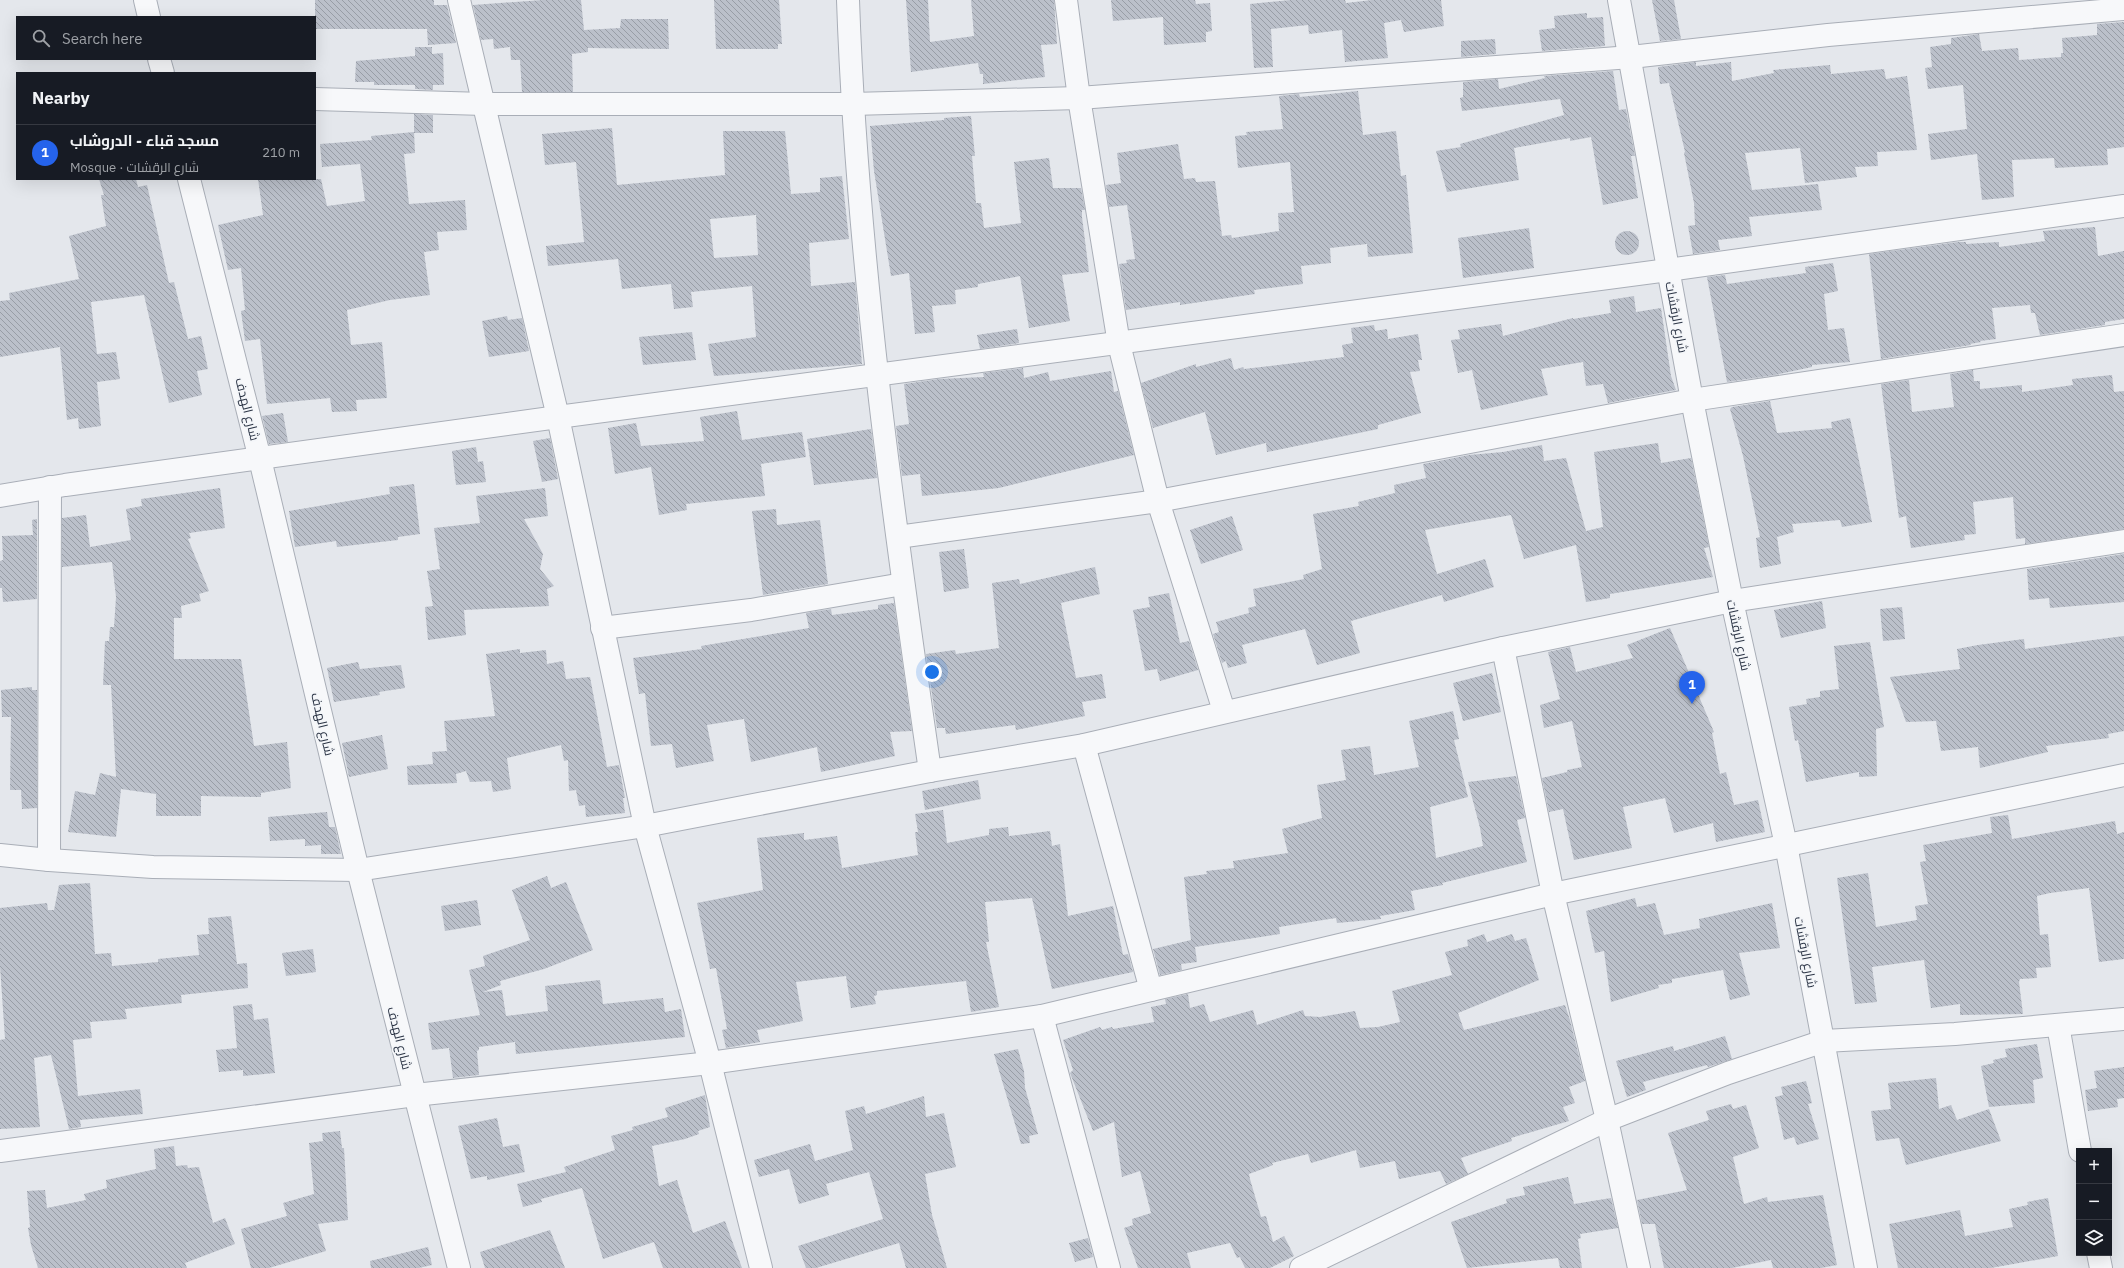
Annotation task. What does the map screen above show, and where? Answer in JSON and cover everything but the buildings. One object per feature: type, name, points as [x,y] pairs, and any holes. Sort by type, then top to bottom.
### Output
[{"type":"street","points":[[145,0],[149,16]]},
{"type":"street","points":[[459,0],[558,417],[645,826],[710,1063],[761,1268]]},
{"type":"street","points":[[848,0],[852,104],[876,376],[903,584],[930,771]]},
{"type":"street","points":[[1066,0],[1078,98],[1119,344],[1158,501],[1224,711]]},
{"type":"street","name":"شارع الرقشات","points":[[1619,0],[1631,57],[1692,400],[1732,601],[1786,845],[1866,1268]]},
{"type":"street","points":[[316,99],[484,104],[852,104],[1078,98],[1631,57],[1828,35],[2124,9]]},
{"type":"street","points":[[159,60],[163,72]]},
{"type":"street","name":"شارع الهدف","points":[[189,180],[260,458],[358,870],[459,1268]]},
{"type":"street","points":[[0,496],[50,487],[558,417],[1119,344],[1668,270],[2124,206]]},
{"type":"street","points":[[898,537],[1158,501],[1692,400],[2124,335]]},
{"type":"street","points":[[49,860],[50,487]]},
{"type":"street","points":[[0,855],[153,868],[358,870],[645,826],[930,771],[1084,744],[1503,648],[1732,601],[2124,541]]},
{"type":"street","points":[[602,628],[751,610],[903,584]]},
{"type":"street","points":[[1503,648],[1553,894],[1607,1120],[1639,1268]]},
{"type":"street","points":[[1084,744],[1151,990]]},
{"type":"street","points":[[0,1151],[415,1095],[710,1063],[1042,1016],[1553,894],[2124,774]]},
{"type":"street","points":[[1042,1016],[1110,1268]]},
{"type":"street","points":[[1301,1268],[1607,1120],[1728,1073],[1824,1041],[1955,1034],[2124,1019]]},
{"type":"street","points":[[2058,1025],[2079,1148]]},
{"type":"street","points":[[2099,1256],[2101,1268]]},
{"type":"place","name":"مسجد قباء - الدروشاب","points":[[1692,704]]}]
